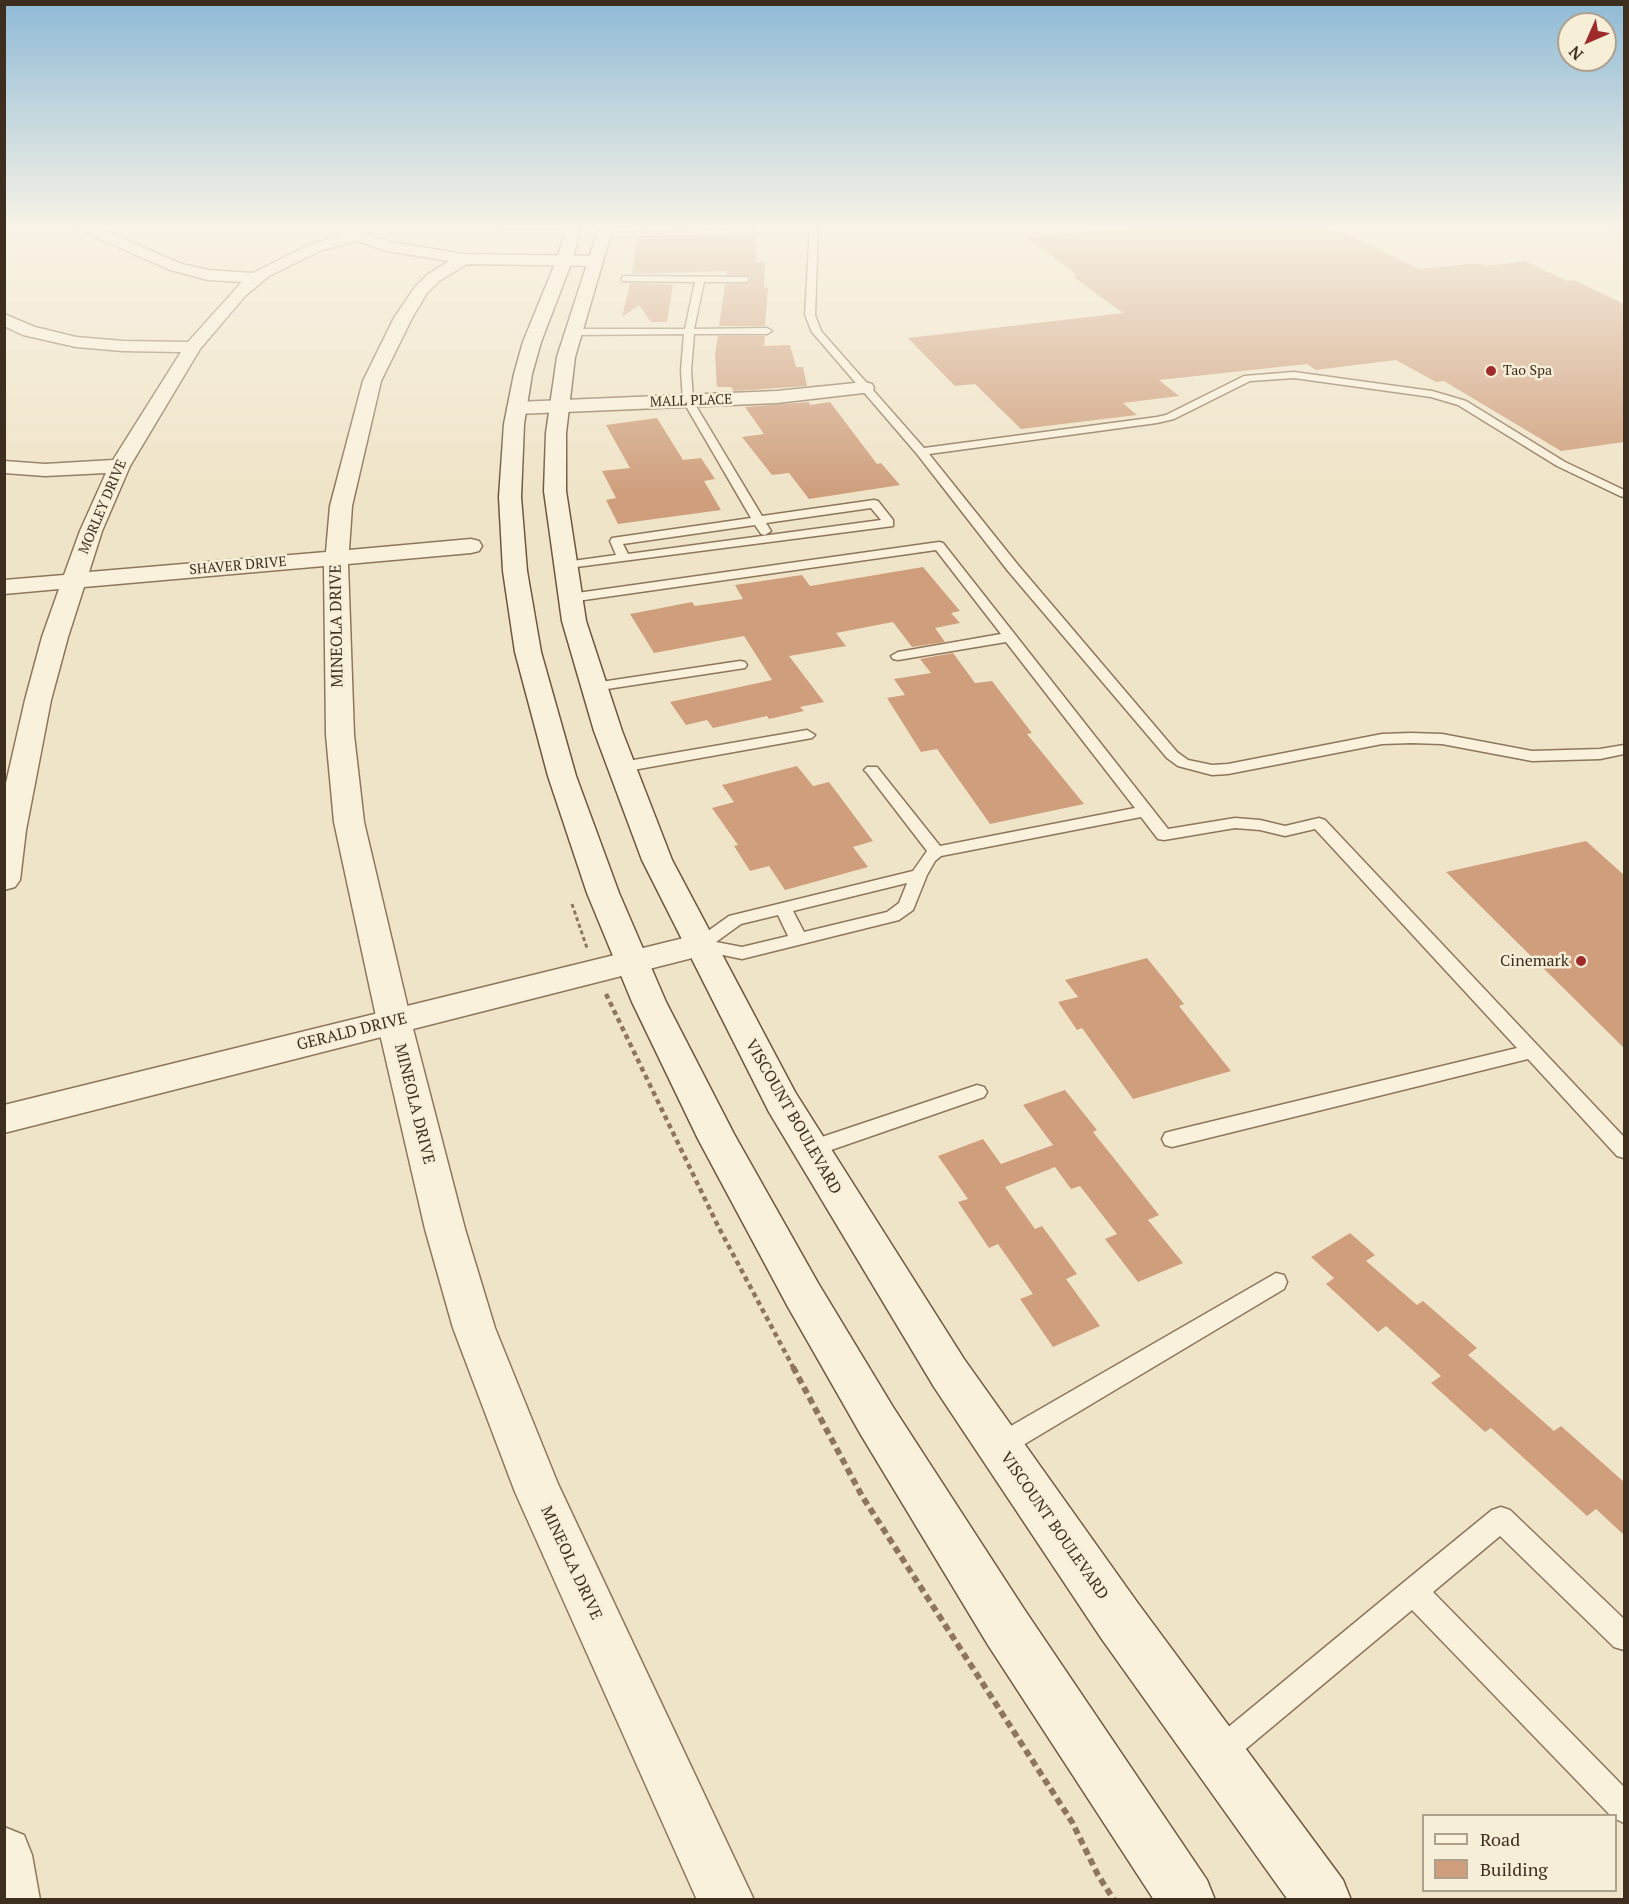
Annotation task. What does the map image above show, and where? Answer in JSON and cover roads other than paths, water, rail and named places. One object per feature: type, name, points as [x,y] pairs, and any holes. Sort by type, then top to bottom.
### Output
[{"type":"street","name":"MORLEY DRIVE","points":[[4,880],[11,830],[38,700],[73,581],[91,531],[120,466],[193,347],[220,316]]},
{"type":"street","name":"MINEOLA DRIVE","points":[[404,316],[372,381],[341,506],[336,557],[340,735],[349,822],[394,1021],[445,1229],[474,1328],[538,1492],[726,1899]]},
{"type":"street","name":"VISCOUNT BOULEVARD","points":[[548,316],[532,342],[517,408],[511,456],[510,497],[594,687],[657,860],[752,1047],[811,1149],[943,1364],[1119,1620],[1323,1899]]},
{"type":"street","name":"VISCOUNT BOULEVARD","points":[[577,316],[566,357],[556,432],[555,491],[546,575],[528,652],[561,776],[603,893],[649,1002],[717,1139],[803,1295],[871,1412],[1006,1627],[1187,1899]]},
{"type":"street","points":[[4,319],[29,331],[99,345],[193,347]]},
{"type":"street","name":"MALL PLACE","points":[[517,408],[800,396],[865,388]]},
{"type":"street","points":[[4,467],[45,470],[120,466]]},
{"type":"street","name":"SHAVER DRIVE","points":[[4,587],[471,546]]},
{"type":"street","name":"GERALD DRIVE","points":[[4,1119],[700,945]]},
{"type":"street","points":[[4,1855],[12,1899]]},
{"type":"lane","points":[[692,316],[686,370],[688,401],[770,540]]},
{"type":"lane","points":[[812,316],[812,322],[921,452],[1012,568],[1172,755],[1183,763],[1212,770],[1228,769],[1382,739],[1411,738],[1442,739],[1532,756],[1600,754],[1624,750]]},
{"type":"lane","points":[[573,332],[767,331]]},
{"type":"lane","points":[[921,452],[1157,420],[1170,417],[1248,378],[1294,375],[1432,394],[1462,403],[1561,464],[1624,494]]},
{"type":"lane","points":[[546,575],[624,558],[889,523],[874,504],[616,541],[624,558]]},
{"type":"lane","points":[[546,575],[939,546],[1164,835],[1235,823],[1260,825],[1285,831],[1319,823],[1624,1150]]},
{"type":"lane","points":[[898,656],[1010,637]]},
{"type":"lane","points":[[594,687],[740,665]]},
{"type":"lane","points":[[622,767],[807,735]]},
{"type":"lane","points":[[872,770],[936,852]]},
{"type":"lane","points":[[700,945],[742,953],[893,916],[908,906],[919,874],[928,858],[936,852],[1145,811]]},
{"type":"lane","points":[[700,945],[735,920],[919,874]]},
{"type":"lane","points":[[782,907],[799,939]]},
{"type":"lane","points":[[1172,1139],[1532,1051]]},
{"type":"lane","points":[[811,1149],[977,1092]]},
{"type":"lane","points":[[999,1446],[1276,1282]]},
{"type":"lane","points":[[1217,1754],[1501,1519],[1624,1637]]},
{"type":"lane","points":[[1413,1591],[1624,1808]]},
{"type":"place","name":"Tao Spa","points":[[1491,371]]},
{"type":"place","name":"Cinemark","points":[[1581,961]]}]
